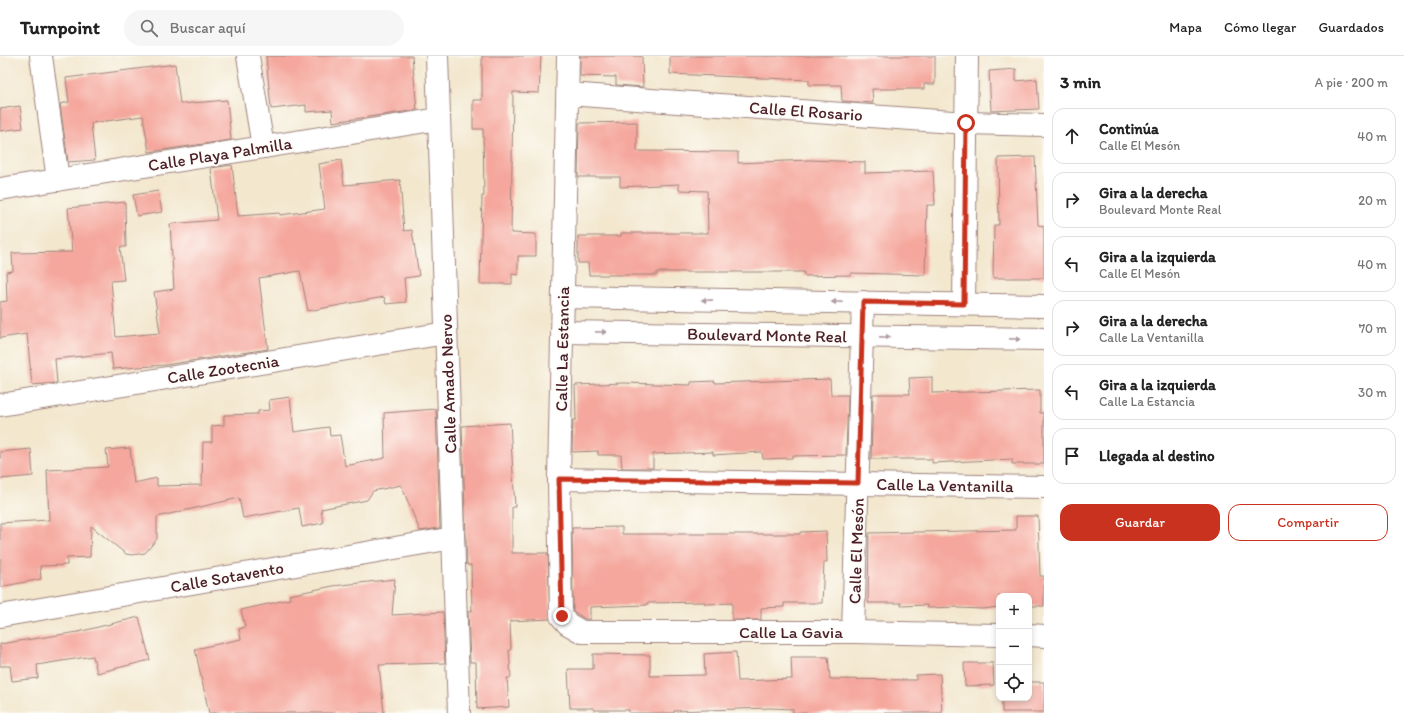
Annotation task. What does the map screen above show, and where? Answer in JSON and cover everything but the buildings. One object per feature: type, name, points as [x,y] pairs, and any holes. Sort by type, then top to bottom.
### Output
[{"type":"street","points":[[41,56],[58,180]]},
{"type":"street","points":[[248,56],[263,147]]},
{"type":"street","name":"Calle Amado Nervo","points":[[437,56],[459,713]]},
{"type":"street","name":"Calle La Estancia","points":[[568,56],[559,479],[562,616],[568,624],[582,632]]},
{"type":"street","points":[[964,304],[967,56]]},
{"type":"street","name":"Calle El Rosario","points":[[568,94],[966,123],[1044,125]]},
{"type":"street","name":"Calle Playa Palmilla","points":[[0,189],[439,119]]},
{"type":"street","name":"Boulevard Monte Real","points":[[563,297],[1044,306]]},
{"type":"street","name":"Calle El Mesón","points":[[853,632],[863,302]]},
{"type":"street","name":"Boulevard Monte Real","points":[[562,332],[1044,339]]},
{"type":"street","name":"Calle Zootecnia","points":[[0,405],[446,333]]},
{"type":"street","name":"Calle La Ventanilla","points":[[559,479],[1044,487]]},
{"type":"street","name":"Calle Sotavento","points":[[0,616],[453,538]]},
{"type":"street","name":"Calle La Gavia","points":[[582,632],[853,632],[996,635]]},
{"type":"street","points":[[1032,635],[1044,636]]},
{"type":"route","points":[[562,616],[560,596],[559,479],[858,483],[863,302],[964,304],[966,123]]}]
